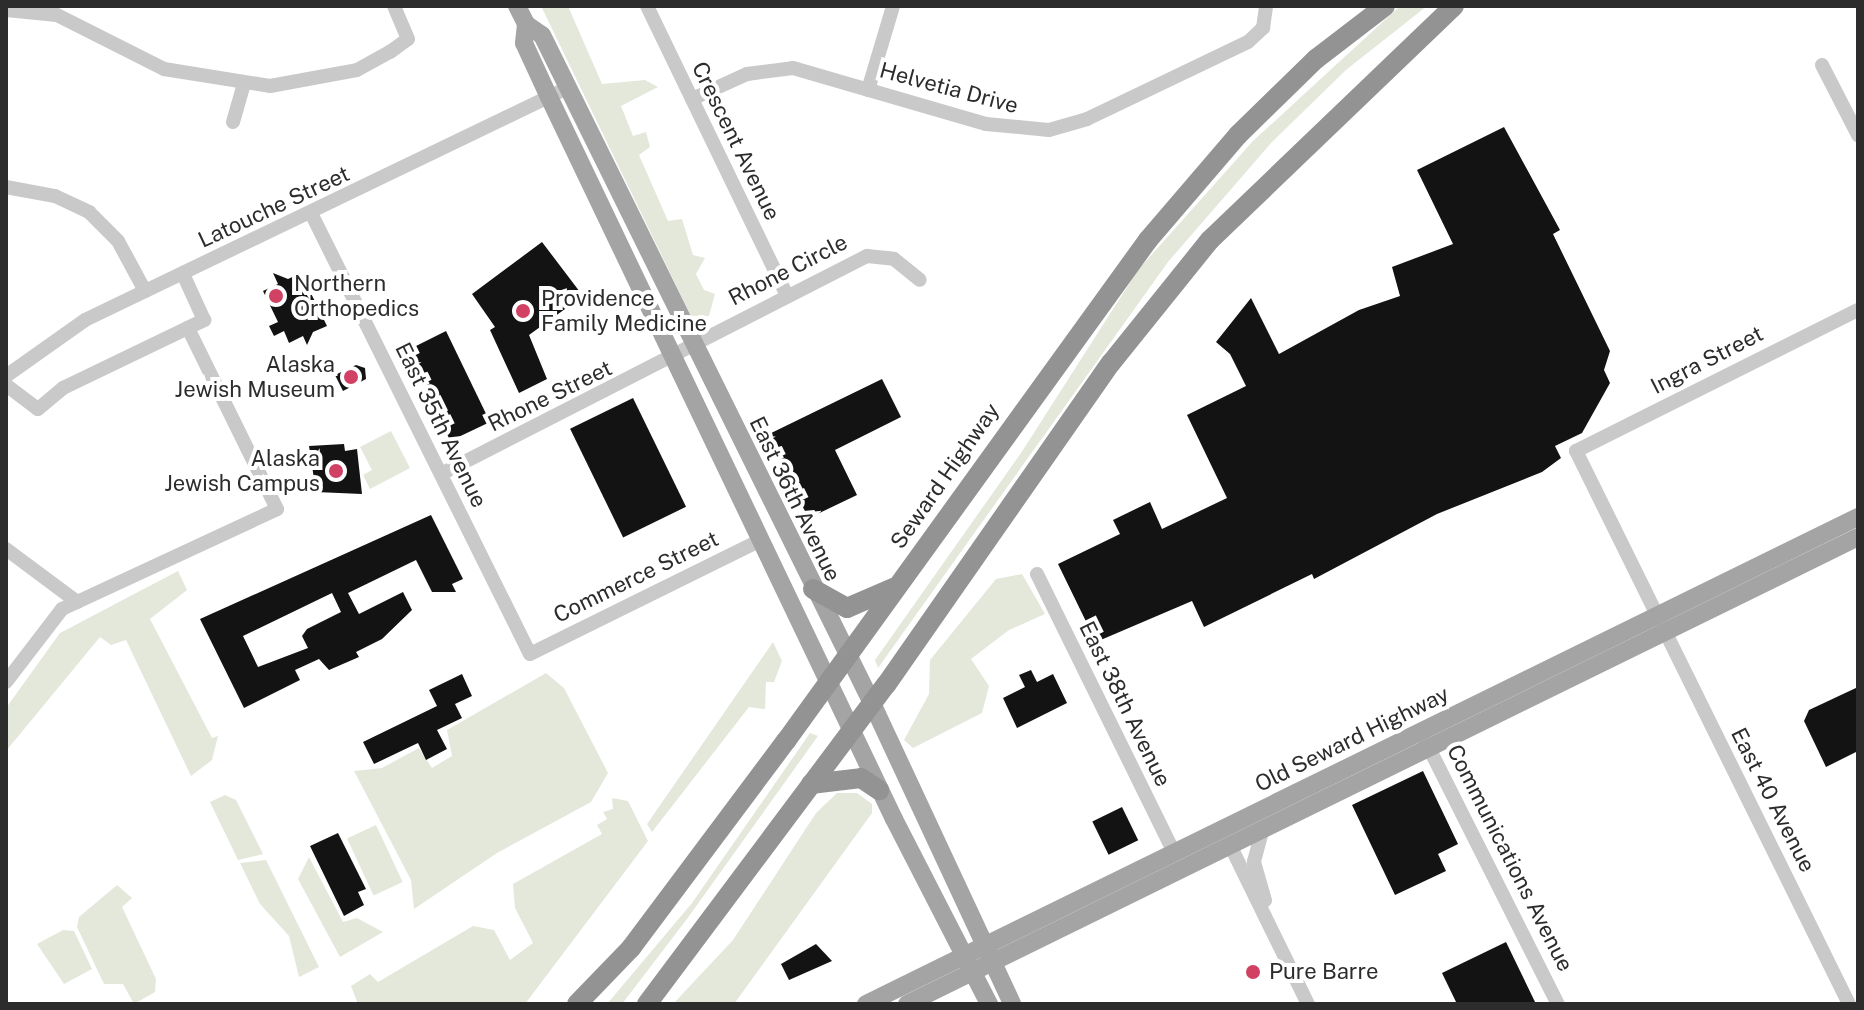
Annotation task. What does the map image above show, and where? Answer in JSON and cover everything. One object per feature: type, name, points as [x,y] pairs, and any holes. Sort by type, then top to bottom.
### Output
[{"type":"highway","name":"Seward Highway","points":[[577,1004],[631,948],[830,681],[1148,240],[1238,135],[1316,59],[1385,6]]},
{"type":"highway","points":[[647,1004],[811,784],[1111,363],[1210,240],[1454,6]]},
{"type":"highway","points":[[813,589],[847,608],[896,586]]},
{"type":"highway","points":[[811,784],[861,778],[879,790]]},
{"type":"main road","name":"East 36th Avenue","points":[[517,6],[526,24],[542,35],[683,349],[761,540],[879,790],[989,1004]]},
{"type":"main road","name":"East 36th Avenue","points":[[526,24],[524,43],[549,97],[871,701],[1012,1004]]},
{"type":"main road","name":"Old Seward Highway","points":[[988,954],[1230,845],[1425,740],[1659,624],[1858,517]]},
{"type":"main road","name":"Old Seward Highway","points":[[1659,624],[1858,537]]},
{"type":"main road","name":"Old Seward Highway","points":[[866,1004],[970,963],[1174,853],[1299,792],[1425,740]]},
{"type":"main road","points":[[1230,845],[1241,828],[1299,792]]},
{"type":"main road","name":"Old Seward Highway","points":[[907,1004],[970,963]]},
{"type":"street","points":[[6,10],[57,15],[164,69],[243,86],[326,78],[379,58],[408,39],[394,6]]},
{"type":"street","name":"Crescent Avenue","points":[[647,6],[786,294]]},
{"type":"street","points":[[868,90],[893,6]]},
{"type":"street","name":"Helvetia Drive","points":[[692,99],[775,68],[868,90],[1006,129],[1059,128],[1248,42],[1266,12]]},
{"type":"street","points":[[1822,65],[1858,135]]},
{"type":"street","points":[[233,122],[243,86]]},
{"type":"street","name":"Latouche Street","points":[[6,376],[55,336],[312,215],[567,88]]},
{"type":"street","points":[[6,187],[55,196],[89,212],[118,241],[145,291]]},
{"type":"street","name":"East 35th Avenue","points":[[312,215],[530,654]]},
{"type":"street","name":"Rhone Circle","points":[[683,349],[786,294],[874,255],[894,259],[920,280]]},
{"type":"street","points":[[6,385],[38,409],[63,388],[204,320],[183,274]]},
{"type":"street","name":"Ingra Street","points":[[1576,451],[1858,310]]},
{"type":"street","points":[[6,682],[62,609],[277,509],[188,328]]},
{"type":"street","name":"Rhone Street","points":[[441,474],[683,349]]},
{"type":"street","name":"East 40 Avenue","points":[[1576,451],[1849,1004]]},
{"type":"street","name":"Commerce Street","points":[[530,654],[761,540]]},
{"type":"street","points":[[6,549],[77,602]]},
{"type":"street","name":"East 38th Avenue","points":[[1037,574],[1174,853]]},
{"type":"street","name":"Communications Avenue","points":[[1425,740],[1558,1004]]},
{"type":"street","points":[[1264,827],[1255,840],[1254,862],[1264,912]]},
{"type":"street","points":[[1230,845],[1308,1004]]},
{"type":"shaded area","points":[[541,6],[568,6],[602,84],[645,80],[658,87],[621,106],[633,136],[646,132],[650,147],[639,155],[668,221],[682,219],[693,255],[705,258],[696,274],[704,290],[715,294],[709,316],[691,316]]},
{"type":"shaded area","points":[[1400,6],[1427,6],[1346,70],[1272,142],[1168,262],[878,668],[875,660],[1021,453],[1138,270],[1253,141]]},
{"type":"shaded area","points":[[391,431],[410,468],[370,489],[363,475],[372,470],[360,447]]},
{"type":"shaded area","points":[[178,571],[187,590],[150,619],[212,738],[218,736],[212,760],[191,776],[126,640],[111,645],[100,637],[6,751],[6,708],[60,633]]},
{"type":"shaded area","points":[[1022,574],[1045,614],[1009,630],[971,659],[989,686],[982,713],[913,748],[904,740],[929,694],[930,660],[996,579]]},
{"type":"shaded area","points":[[773,642],[782,661],[774,682],[766,682],[765,709],[749,707],[652,832],[647,824]]},
{"type":"shaded area","points":[[546,673],[564,688],[608,773],[591,802],[497,853],[414,909],[411,880],[354,771],[382,768],[419,748],[432,768],[452,756],[447,730]]},
{"type":"shaded area","points":[[810,733],[818,736],[687,919],[622,1004],[607,1004],[692,903]]},
{"type":"shaded area","points":[[837,793],[857,793],[872,804],[872,813],[734,1004],[673,1004],[733,940],[816,813]]},
{"type":"shaded area","points":[[225,795],[236,800],[263,854],[238,860],[210,802]]},
{"type":"shaded area","points":[[612,798],[628,801],[648,841],[525,1004],[358,1004],[351,986],[370,974],[378,982],[473,926],[494,930],[510,960],[533,943],[515,908],[513,884],[602,834],[597,825],[607,819],[603,812],[613,809]]},
{"type":"shaded area","points":[[376,825],[403,882],[374,896],[347,839]]},
{"type":"shaded area","points":[[309,857],[343,922],[357,918],[383,932],[340,957],[298,879]]},
{"type":"shaded area","points":[[266,860],[319,967],[299,977],[289,936],[260,904],[240,863]]},
{"type":"shaded area","points":[[117,885],[132,898],[122,907],[156,979],[155,992],[134,1004],[123,984],[104,984],[77,927],[79,917]]},
{"type":"shaded area","points":[[63,930],[74,931],[92,969],[64,984],[37,944]]},
{"type":"building","points":[[1504,127],[1560,230],[1553,234],[1610,351],[1604,370],[1610,383],[1582,433],[1555,446],[1561,458],[1542,472],[1437,514],[1314,579],[1312,574],[1204,627],[1192,601],[1096,642],[1058,564],[1120,534],[1113,520],[1150,502],[1162,529],[1227,498],[1187,415],[1246,386],[1230,354],[1216,342],[1251,298],[1279,354],[1359,310],[1400,296],[1392,267],[1453,244],[1417,170]]},
{"type":"building","name":"Providence Family Medicine","points":[[542,242],[583,296],[529,335],[547,379],[519,393],[490,330],[495,327],[472,294]]},
{"type":"building","points":[[273,273],[288,279],[301,273],[327,326],[313,332],[307,345],[303,336],[289,343],[284,331],[274,336],[269,326],[278,322],[263,291],[278,284]]},
{"type":"building","points":[[446,331],[490,422],[450,441],[412,348]]},
{"type":"building","name":"Alaska Jewish Museum","points":[[356,365],[365,368],[366,379],[343,391],[335,375]]},
{"type":"building","points":[[882,379],[901,417],[835,450],[857,495],[809,518],[763,437]]},
{"type":"building","points":[[633,398],[686,507],[623,537],[570,429]]},
{"type":"building","name":"Alaska Jewish Campus","points":[[344,444],[345,451],[357,449],[362,494],[316,492],[309,446]]},
{"type":"building","points":[[431,515],[463,579],[452,584],[456,592],[432,592],[416,560],[348,593],[359,614],[403,592],[412,610],[382,639],[356,652],[359,657],[329,670],[319,659],[295,670],[300,680],[244,708],[200,619]],"holes":[[[332,593],[341,612],[307,629],[302,636],[308,648],[258,667],[243,636]]]},
{"type":"building","points":[[1031,670],[1037,682],[1053,674],[1067,703],[1017,728],[1003,698],[1025,687],[1019,675]]},
{"type":"building","points":[[462,674],[472,696],[455,704],[462,718],[437,730],[447,749],[426,760],[418,743],[374,764],[363,742],[437,706],[429,690]]},
{"type":"building","points":[[1858,687],[1858,751],[1826,767],[1804,721],[1809,710]]},
{"type":"building","points":[[1423,771],[1458,844],[1438,854],[1446,871],[1395,895],[1352,805]]},
{"type":"building","points":[[1122,807],[1138,840],[1109,855],[1092,821]]},
{"type":"building","points":[[338,833],[366,889],[358,892],[364,905],[344,916],[310,846]]},
{"type":"building","points":[[1506,942],[1536,1004],[1457,1004],[1442,973]]},
{"type":"building","points":[[816,944],[832,961],[789,980],[781,964]]},
{"type":"place","name":"Northern Orthopedics","points":[[276,296]]},
{"type":"place","name":"Providence Family Medicine","points":[[523,311]]},
{"type":"place","name":"Alaska Jewish Museum","points":[[351,377]]},
{"type":"place","name":"Alaska Jewish Campus","points":[[336,471]]},
{"type":"place","name":"Pure Barre","points":[[1253,972]]}]
